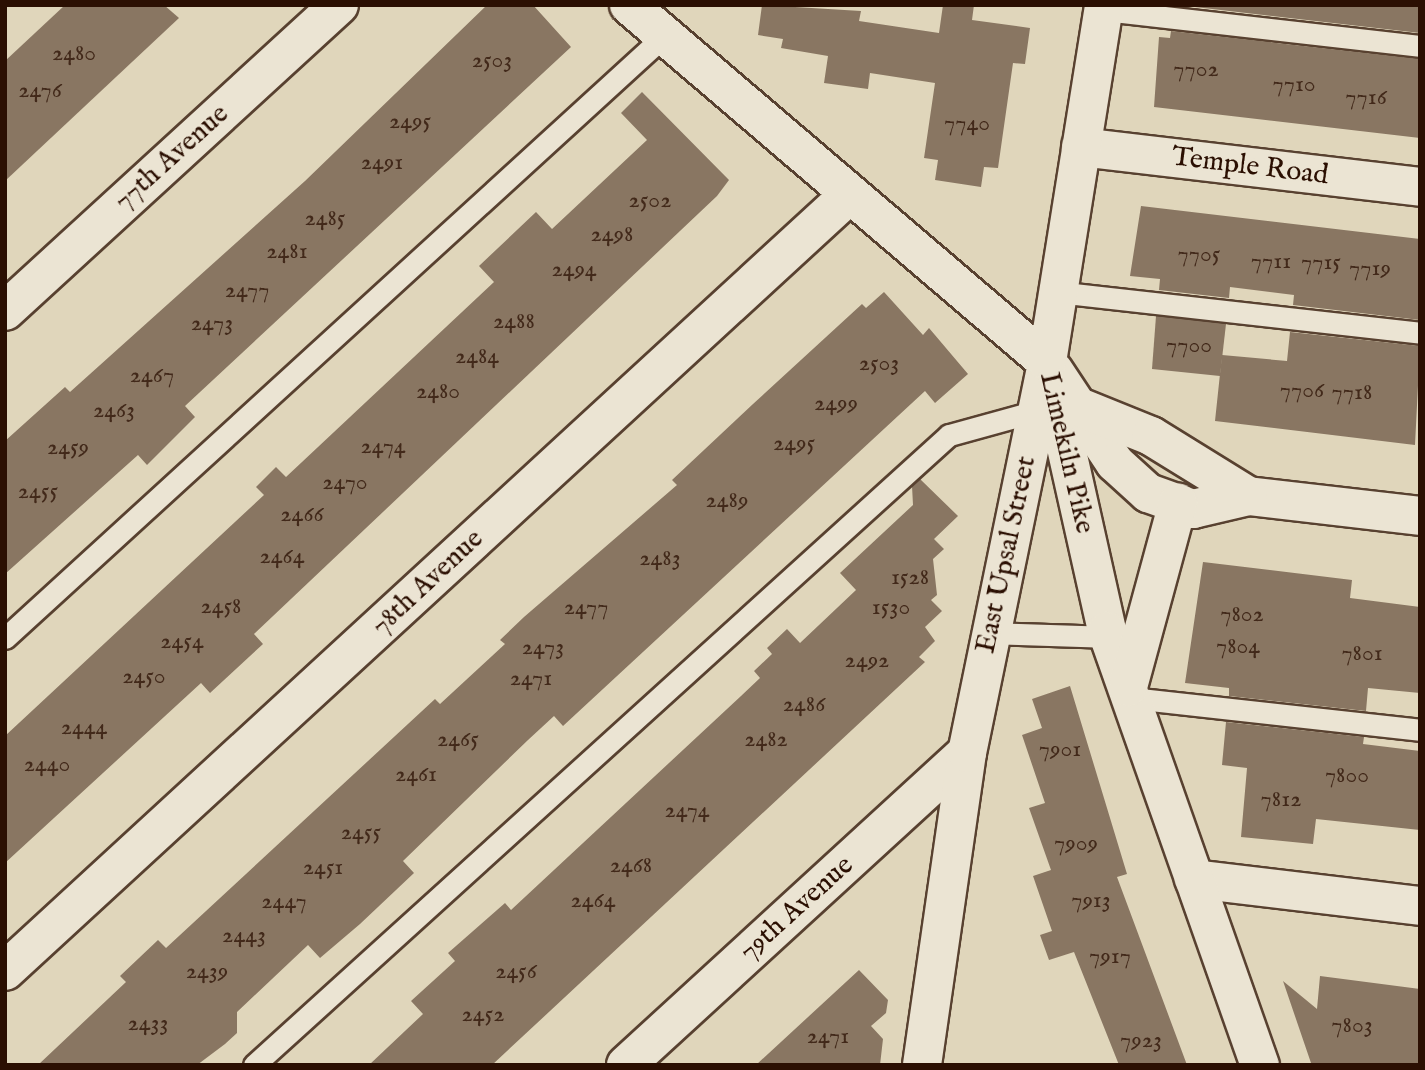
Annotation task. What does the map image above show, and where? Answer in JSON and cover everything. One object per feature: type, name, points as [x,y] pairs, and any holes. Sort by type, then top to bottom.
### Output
[{"type":"street","name":"77th Avenue","points":[[5,311],[340,5]]},
{"type":"street","name":"Limekiln Pike","points":[[629,5],[1047,362],[1110,637],[1260,1065]]},
{"type":"street","name":"East Upsal Street","points":[[922,1065],[967,753],[1047,362],[1104,8]]},
{"type":"street","name":"Temple Road","points":[[1081,147],[1420,187]]},
{"type":"street","name":"78th Avenue","points":[[5,971],[850,194]]},
{"type":"street","points":[[1047,362],[1084,409],[1115,463],[1149,493],[1193,509],[1248,496],[1420,516]]},
{"type":"street","points":[[1084,409],[1151,436],[1248,496]]},
{"type":"street","points":[[1130,692],[1178,503]]},
{"type":"street","name":"79th Avenue","points":[[626,1065],[967,753]]},
{"type":"street","points":[[1194,879],[1420,906]]},
{"type":"lane","points":[[1104,8],[1420,46]]},
{"type":"lane","points":[[5,638],[665,35]]},
{"type":"lane","points":[[1057,292],[1420,333]]},
{"type":"lane","points":[[254,1065],[949,435],[1037,411]]},
{"type":"lane","points":[[990,634],[1110,637]]},
{"type":"lane","points":[[1130,692],[1420,730]]},
{"type":"building","points":[[65,5],[164,5],[179,18],[5,181],[5,61]]},
{"type":"building","points":[[487,5],[533,5],[571,47],[185,406],[195,417],[147,465],[138,455],[5,574],[5,441],[65,387],[70,392],[305,181]]},
{"type":"building","points":[[762,5],[861,11],[859,21],[939,33],[943,5],[974,5],[972,20],[1030,28],[1025,64],[1013,63],[998,168],[984,167],[981,187],[935,180],[938,160],[924,158],[935,83],[870,73],[868,89],[824,83],[828,56],[781,48],[783,39],[758,35]]},
{"type":"building","points":[[1178,5],[1420,5],[1420,33]]},
{"type":"building","points":[[1171,31],[1420,59],[1420,138],[1154,107],[1159,37],[1170,38]]},
{"type":"building","points":[[642,92],[729,180],[717,196],[254,634],[263,644],[210,693],[201,683],[5,863],[5,736],[264,495],[256,487],[276,467],[286,477],[494,282],[479,266],[536,212],[552,229],[647,140],[621,113]]},
{"type":"building","points":[[1141,206],[1420,239],[1420,320],[1293,305],[1294,295],[1230,287],[1229,298],[1159,290],[1160,279],[1130,276]]},
{"type":"building","points":[[884,292],[923,335],[929,328],[968,374],[935,403],[925,391],[563,726],[554,716],[403,861],[414,873],[320,958],[308,945],[237,1012],[237,1033],[197,1065],[38,1065],[126,982],[120,976],[158,940],[166,948],[435,699],[440,704],[505,644],[500,640],[524,617],[677,485],[672,480],[753,404],[862,304],[866,308]]},
{"type":"building","points":[[1156,316],[1226,324],[1220,376],[1152,369]]},
{"type":"building","points":[[1290,332],[1420,346],[1415,445],[1215,421],[1222,355],[1287,361]]},
{"type":"building","points":[[920,479],[958,516],[934,539],[944,549],[933,559],[937,595],[931,600],[942,611],[925,627],[935,641],[919,657],[925,662],[492,1065],[369,1065],[423,1014],[411,1001],[455,961],[448,953],[505,903],[511,910],[760,678],[754,671],[772,654],[767,648],[787,629],[800,643],[856,590],[840,573],[913,505],[912,486]]},
{"type":"building","points":[[1203,562],[1352,580],[1350,598],[1420,607],[1420,693],[1368,688],[1366,711],[1229,696],[1229,688],[1185,683]]},
{"type":"building","points":[[1070,686],[1127,874],[1117,877],[1187,1065],[1119,1065],[1074,952],[1049,960],[1040,935],[1052,931],[1033,876],[1051,870],[1029,808],[1045,803],[1022,735],[1042,728],[1032,699]]},
{"type":"building","points":[[1226,722],[1364,737],[1363,744],[1420,751],[1420,830],[1316,819],[1313,844],[1241,837],[1247,768],[1222,765]]},
{"type":"building","points":[[859,970],[888,1000],[886,1013],[871,1026],[883,1039],[880,1065],[756,1065]]},
{"type":"building","points":[[1320,976],[1420,989],[1420,1065],[1311,1063],[1283,981],[1317,1009]]}]
